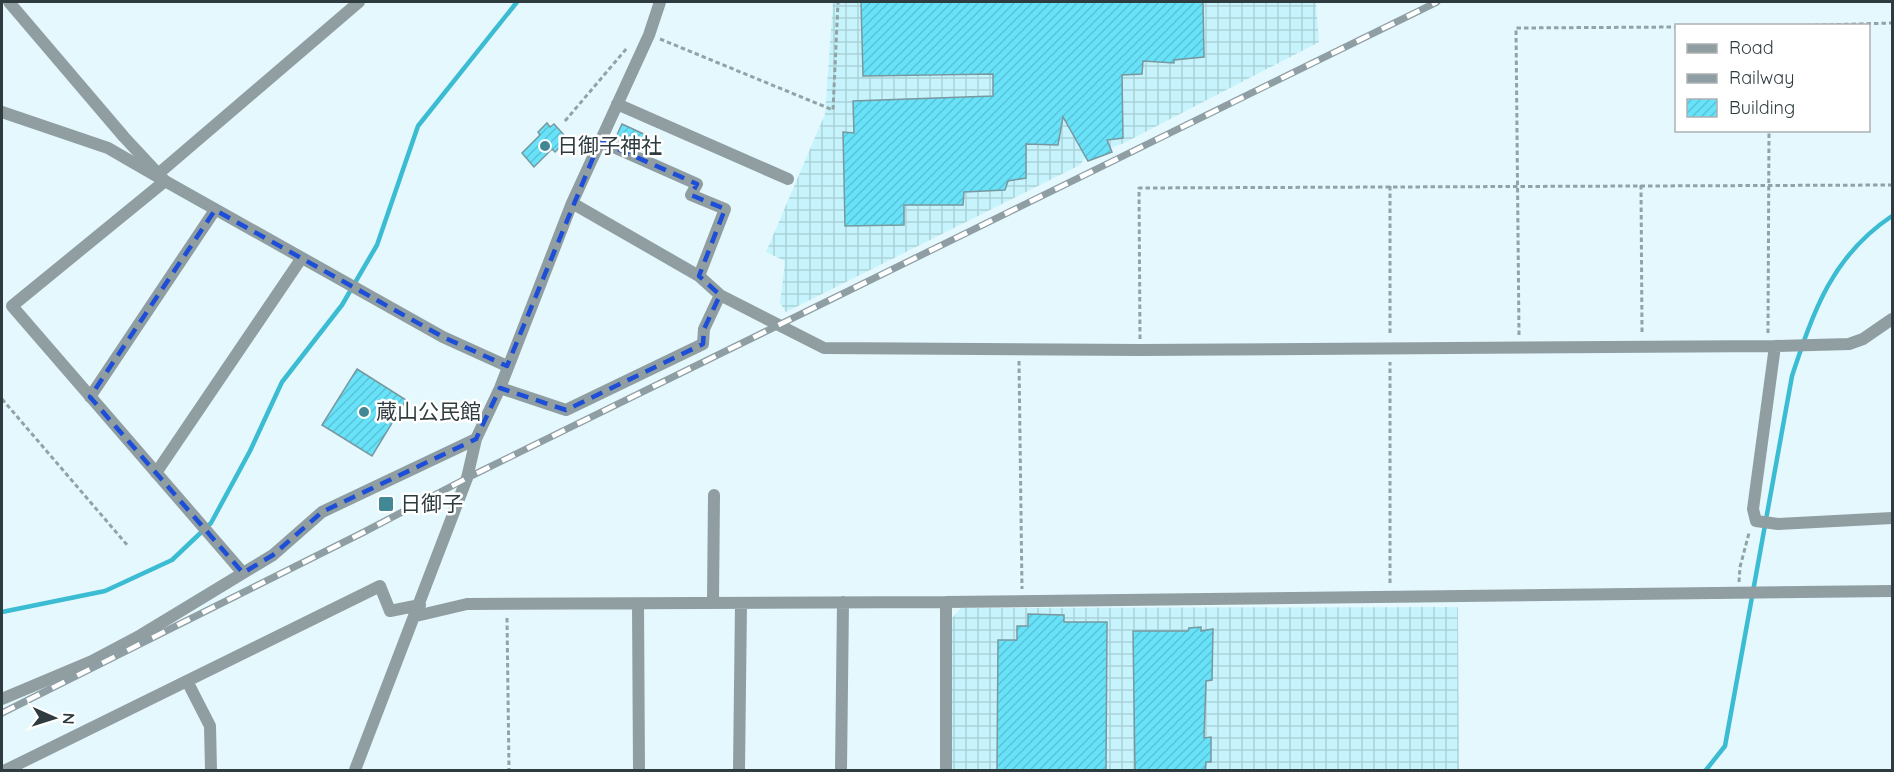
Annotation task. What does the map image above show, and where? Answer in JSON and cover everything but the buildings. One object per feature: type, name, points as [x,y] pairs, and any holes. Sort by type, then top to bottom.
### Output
[{"type":"street","points":[[9,2],[161,177]]},
{"type":"street","points":[[243,573],[12,306],[359,2]]},
{"type":"street","points":[[355,771],[467,478],[476,439],[500,388],[572,203],[649,35],[660,2]]},
{"type":"street","points":[[617,104],[788,179]]},
{"type":"street","points":[[2,112],[108,148],[301,259],[443,337],[507,366]]},
{"type":"street","points":[[600,141],[697,184],[691,195],[725,209],[699,276]]},
{"type":"street","points":[[572,203],[699,276],[720,295],[824,348],[1140,350],[1390,346],[1816,345],[1849,344],[1863,339],[1893,319]]},
{"type":"street","points":[[90,397],[215,210]]},
{"type":"street","points":[[156,472],[301,259]]},
{"type":"street","points":[[500,388],[567,410],[703,344],[704,328],[720,295]]},
{"type":"street","points":[[1776,346],[1753,509],[1758,521],[1778,524],[1893,518]]},
{"type":"street","points":[[2,699],[92,661],[141,635],[273,555],[322,512],[476,439]]},
{"type":"street","points":[[713,603],[714,495]]},
{"type":"street","points":[[6,771],[22,767],[187,681],[380,586],[390,611],[467,604],[945,602],[1893,591]]},
{"type":"street","points":[[841,771],[843,602]]},
{"type":"street","points":[[945,602],[946,771]]},
{"type":"street","points":[[739,771],[741,603]]},
{"type":"street","points":[[638,604],[639,771]]},
{"type":"street","points":[[187,681],[210,726],[211,771]]},
{"type":"path","points":[[565,121],[638,35],[649,35],[833,110],[838,2]]},
{"type":"path","points":[[1870,24],[1893,24]]},
{"type":"path","points":[[1519,346],[1516,28],[1675,27]]},
{"type":"path","points":[[1769,132],[1768,185],[1776,346]]},
{"type":"path","points":[[1641,185],[1642,346]]},
{"type":"path","points":[[1140,350],[1139,188],[1893,185]]},
{"type":"path","points":[[1389,597],[1390,186]]},
{"type":"path","points":[[1019,350],[1022,601]]},
{"type":"path","points":[[2,399],[128,546]]},
{"type":"path","points":[[1743,592],[1740,567],[1746,538],[1758,521]]},
{"type":"path","points":[[507,604],[509,771]]},
{"type":"highlighted area","points":[[600,141],[697,184],[691,195],[725,209],[699,276],[720,295],[704,329],[703,344],[566,410],[500,388],[476,439],[322,512],[273,555],[243,573],[90,397],[215,210],[443,337],[507,366]]},
{"type":"shaded area","points":[[833,2],[1316,2],[1319,42],[1124,143],[1085,158],[1080,165],[786,312],[780,303],[785,261],[766,252],[825,114]]},
{"type":"shaded area","points":[[1458,607],[1459,770],[951,770],[952,618],[961,608]]},
{"type":"waterway","points":[[2,612],[105,591],[172,560],[211,523],[250,451],[282,382],[342,305],[377,245],[418,126],[517,2]]},
{"type":"waterway","points":[[1706,770],[1725,746],[1792,376],[1808,329],[1828,286],[1854,249],[1892,216]]},
{"type":"railway","points":[[2,713],[467,478],[1437,2]]},
{"type":"place","name":"日御子神社","points":[[545,146]]},
{"type":"place","name":"蔵山公民館","points":[[364,412]]},
{"type":"place","name":"日御子","points":[[386,504]]}]
